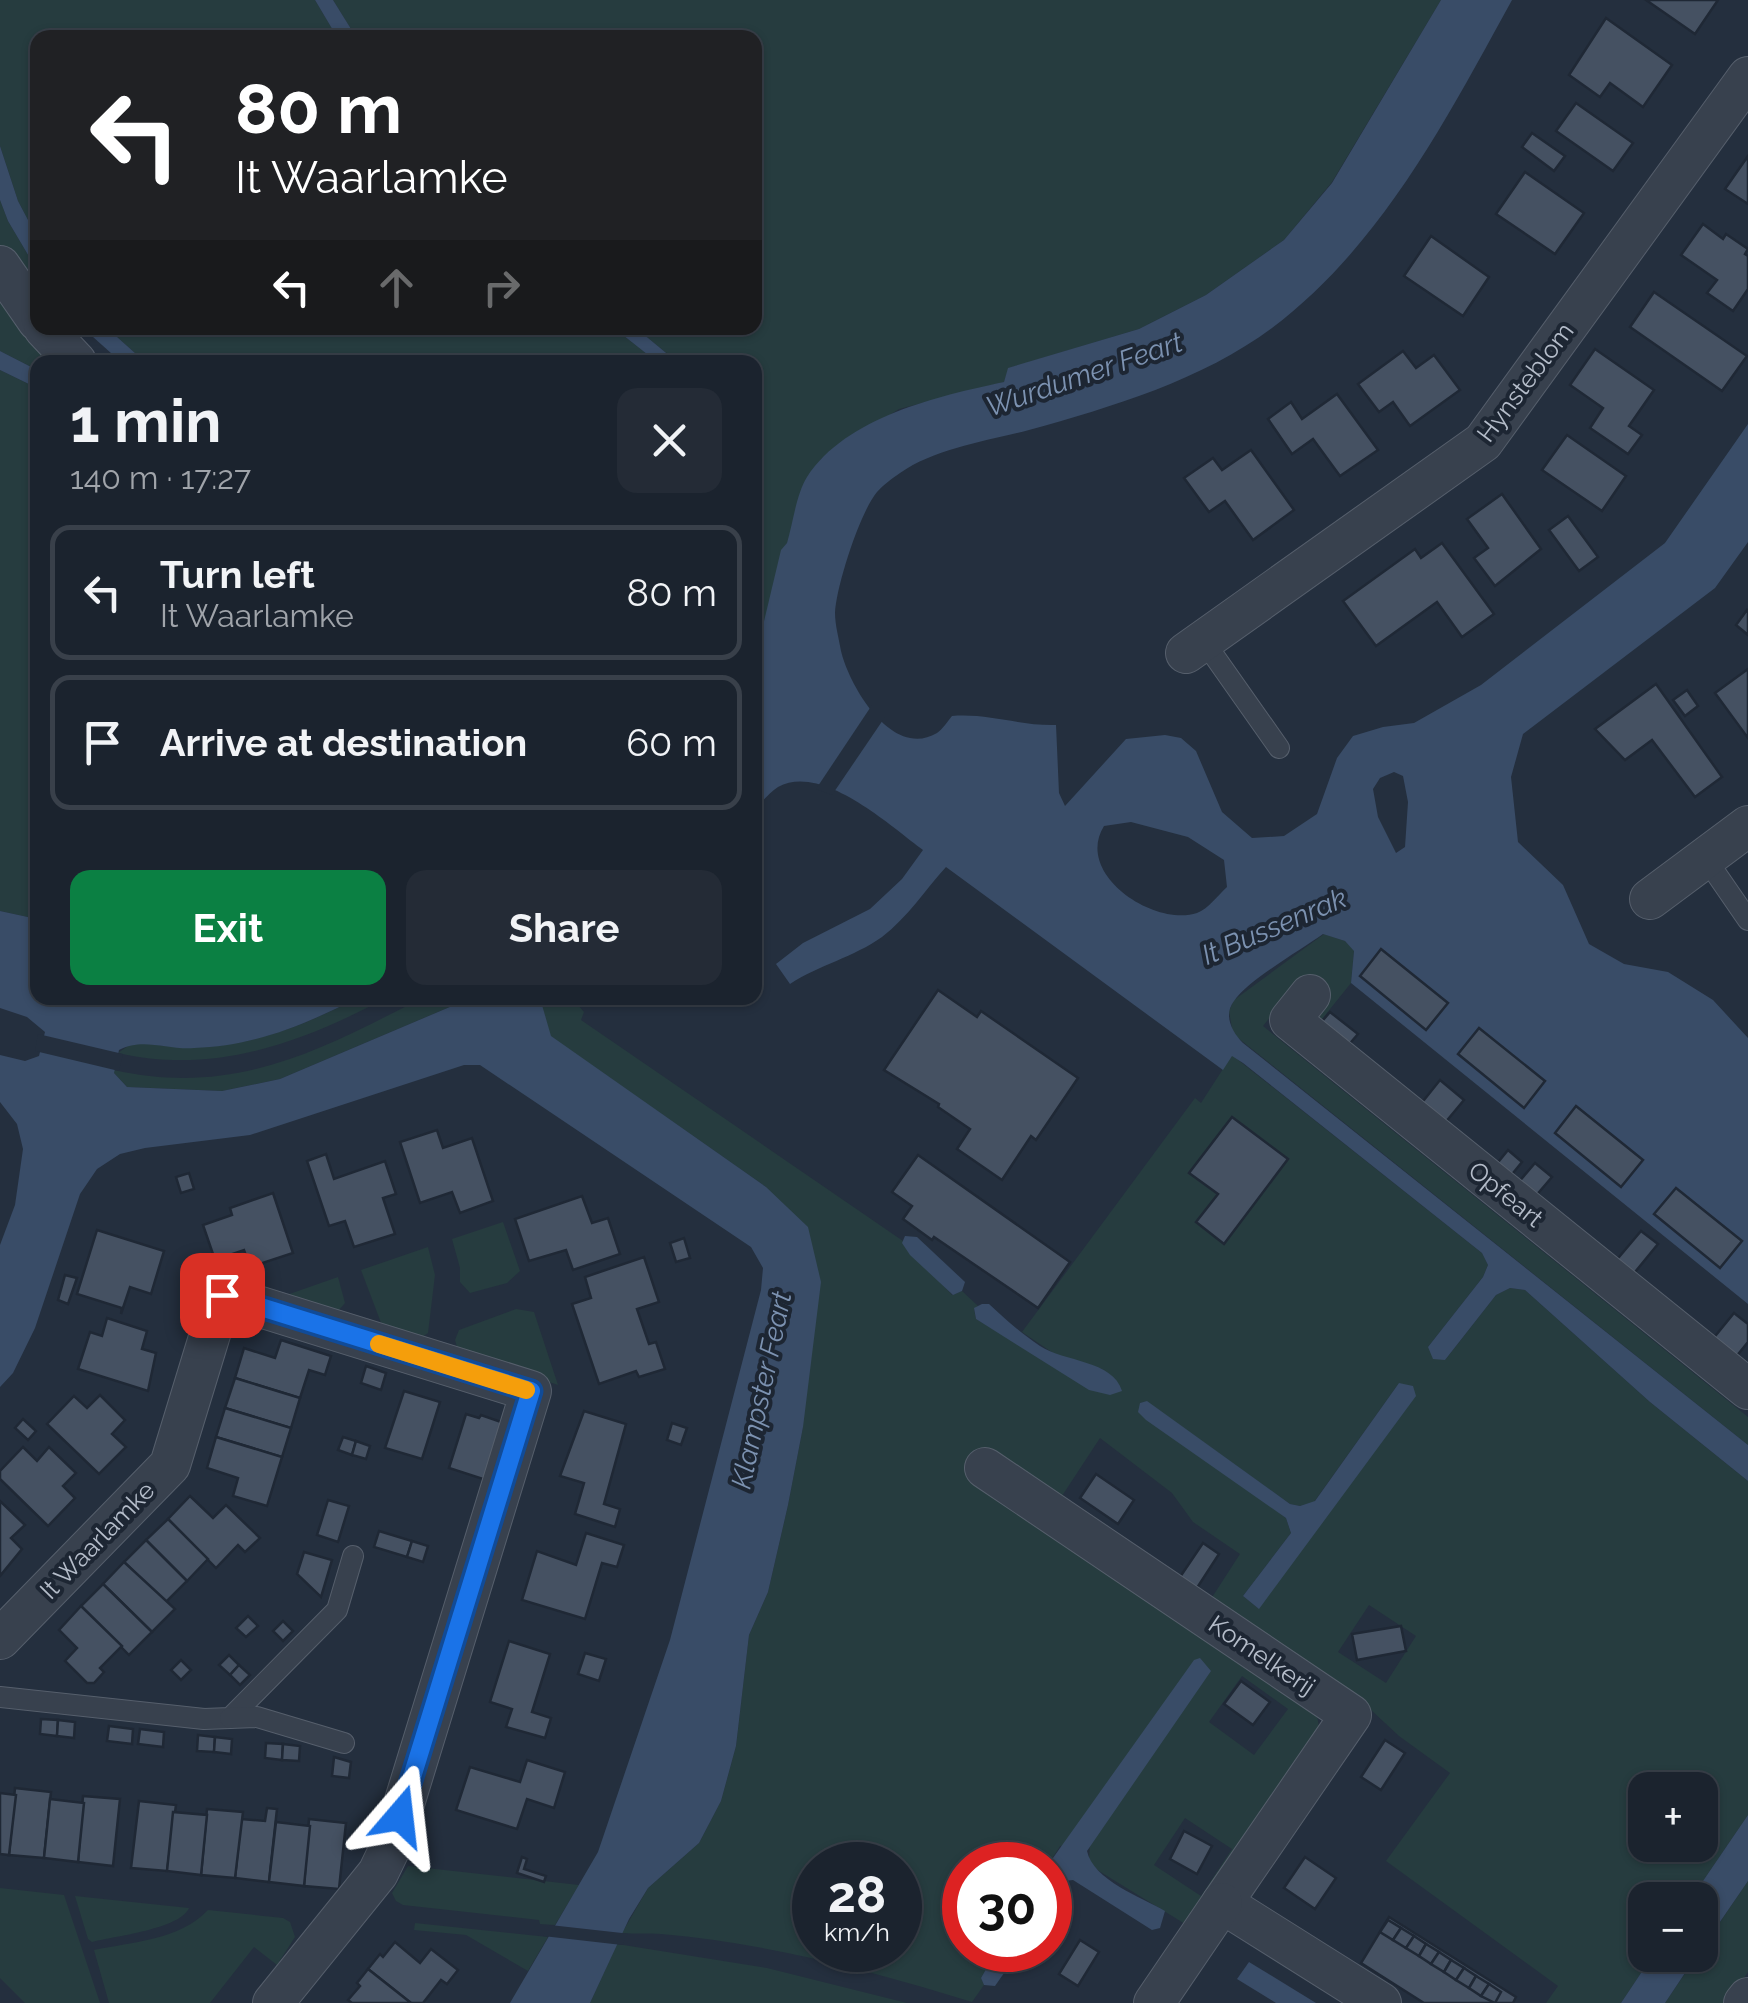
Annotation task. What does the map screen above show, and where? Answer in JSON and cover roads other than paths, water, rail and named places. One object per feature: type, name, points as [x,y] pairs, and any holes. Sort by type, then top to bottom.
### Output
[{"type":"street","name":"Hynsteblom","points":[[1194,646],[1484,442],[1748,77]]},
{"type":"street","points":[[0,266],[30,309]]},
{"type":"street","points":[[51,335],[69,355]]},
{"type":"street","points":[[1650,899],[1748,826]]},
{"type":"street","name":"Opfeart","points":[[1310,995],[1290,1020],[1748,1389]]},
{"type":"street","name":"It Waarlamke","points":[[0,1639],[170,1466],[222,1295],[531,1391],[391,1846],[378,1873],[272,2003]]},
{"type":"street","name":"Komelkerij","points":[[985,1468],[1351,1715],[1154,2003]]},
{"type":"street","points":[[1222,1902],[1382,2003]]},
{"type":"lane","points":[[1194,646],[1279,748]]},
{"type":"lane","points":[[1706,859],[1748,920]]},
{"type":"lane","points":[[230,1718],[337,1610],[353,1556]]},
{"type":"lane","points":[[0,1698],[204,1719],[257,1716],[344,1743]]},
{"type":"water","points":[[315,0],[333,0],[352,30],[333,30]]},
{"type":"water","points":[[1441,0],[1512,0],[1437,134],[1379,219],[1311,295],[1272,328],[1216,363],[1155,390],[1060,421],[946,451],[914,464],[879,489],[857,532],[836,601],[836,622],[846,665],[875,715],[904,736],[920,739],[937,733],[952,716],[1056,725],[1059,793],[1065,806],[1126,739],[1165,735],[1181,738],[1196,751],[1222,812],[1252,838],[1284,836],[1317,814],[1337,758],[1353,736],[1414,723],[1481,685],[1665,543],[1748,424],[1748,542],[1715,588],[1523,734],[1511,777],[1518,842],[1563,885],[1589,944],[1624,964],[1668,972],[1713,1000],[1748,1038],[1748,1304],[1351,983],[1354,951],[1345,941],[1323,934],[1251,984],[1234,1001],[1229,1018],[1243,1043],[1748,1445],[1748,1481],[1650,1402],[1525,1290],[1510,1288],[1496,1295],[1445,1360],[1433,1359],[1428,1347],[1483,1277],[1488,1265],[1482,1253],[1243,1063],[1232,1056],[1223,1070],[946,867],[900,921],[871,944],[790,984],[776,964],[803,943],[870,909],[902,879],[923,850],[854,800],[814,783],[795,782],[778,787],[762,802],[762,630],[781,550],[787,543],[807,477],[824,456],[869,424],[923,402],[1004,382],[1008,368],[1139,329],[1206,295],[1284,240],[1332,183]],"holes":[[[1394,772],[1403,776],[1408,802],[1405,847],[1396,853],[1378,817],[1373,789],[1380,778]],[[1131,822],[1188,837],[1224,860],[1227,887],[1197,913],[1160,912],[1141,904],[1123,893],[1100,862],[1098,844],[1104,826]]]},
{"type":"water","points":[[0,146],[18,201],[30,224],[30,258],[8,221],[0,200]]},
{"type":"water","points":[[91,335],[115,335],[137,355],[113,355]]},
{"type":"water","points":[[623,335],[644,335],[669,355],[648,355]]},
{"type":"water","points":[[0,351],[30,366],[30,385],[0,370]]},
{"type":"water","name":"Klampster Feart","points":[[0,911],[30,917],[30,1005],[343,1005],[298,1025],[237,1043],[194,1048],[128,1046],[119,1050],[114,1073],[127,1087],[222,1091],[280,1079],[454,1005],[542,1005],[551,1036],[766,1187],[808,1227],[821,1282],[803,1427],[768,1592],[749,1635],[736,1746],[721,1801],[699,1843],[648,1888],[629,1919],[590,2003],[510,2003],[598,1852],[670,1640],[761,1290],[763,1268],[751,1247],[480,1065],[464,1065],[250,1135],[145,1148],[120,1154],[97,1169],[80,1194],[35,1328],[13,1373],[0,1387],[0,1245],[15,1205],[23,1149],[17,1124],[0,1102],[0,1055],[25,1061],[39,1056],[45,1032],[27,1017],[0,1008]]},
{"type":"water","points":[[905,1236],[917,1237],[965,1282],[962,1291],[953,1295],[910,1255],[902,1243]]},
{"type":"water","points":[[989,1304],[1040,1346],[1109,1373],[1122,1391],[1110,1395],[1089,1390],[976,1319],[974,1308]]},
{"type":"water","points":[[1399,1383],[1413,1386],[1416,1396],[1259,1609],[1243,1596],[1291,1533],[1286,1518],[1146,1420],[1138,1412],[1140,1403],[1147,1401],[1290,1504],[1300,1506],[1315,1501]]},
{"type":"water","points":[[1200,1658],[1211,1671],[1087,1851],[1098,1871],[1108,1879],[1165,1911],[1160,1928],[1152,1930],[1072,1880],[1072,1842],[1064,1842],[1194,1660]]},
{"type":"water","points":[[1748,1815],[1748,1881],[1718,1925],[1718,1882],[1702,1882]]},
{"type":"water","points":[[1249,1962],[1316,2003],[1276,2003],[1237,1979]]},
{"type":"water","points":[[984,1972],[1005,1972],[995,1986],[984,1985],[981,1978]]},
{"type":"water","points":[[1642,1972],[1686,1972],[1665,2003],[1621,2003]]},
{"type":"water label","name":"Wurdumer Feart","points":[[1084,374]]},
{"type":"water label","name":"It Bussenrak","points":[[1274,926]]}]
